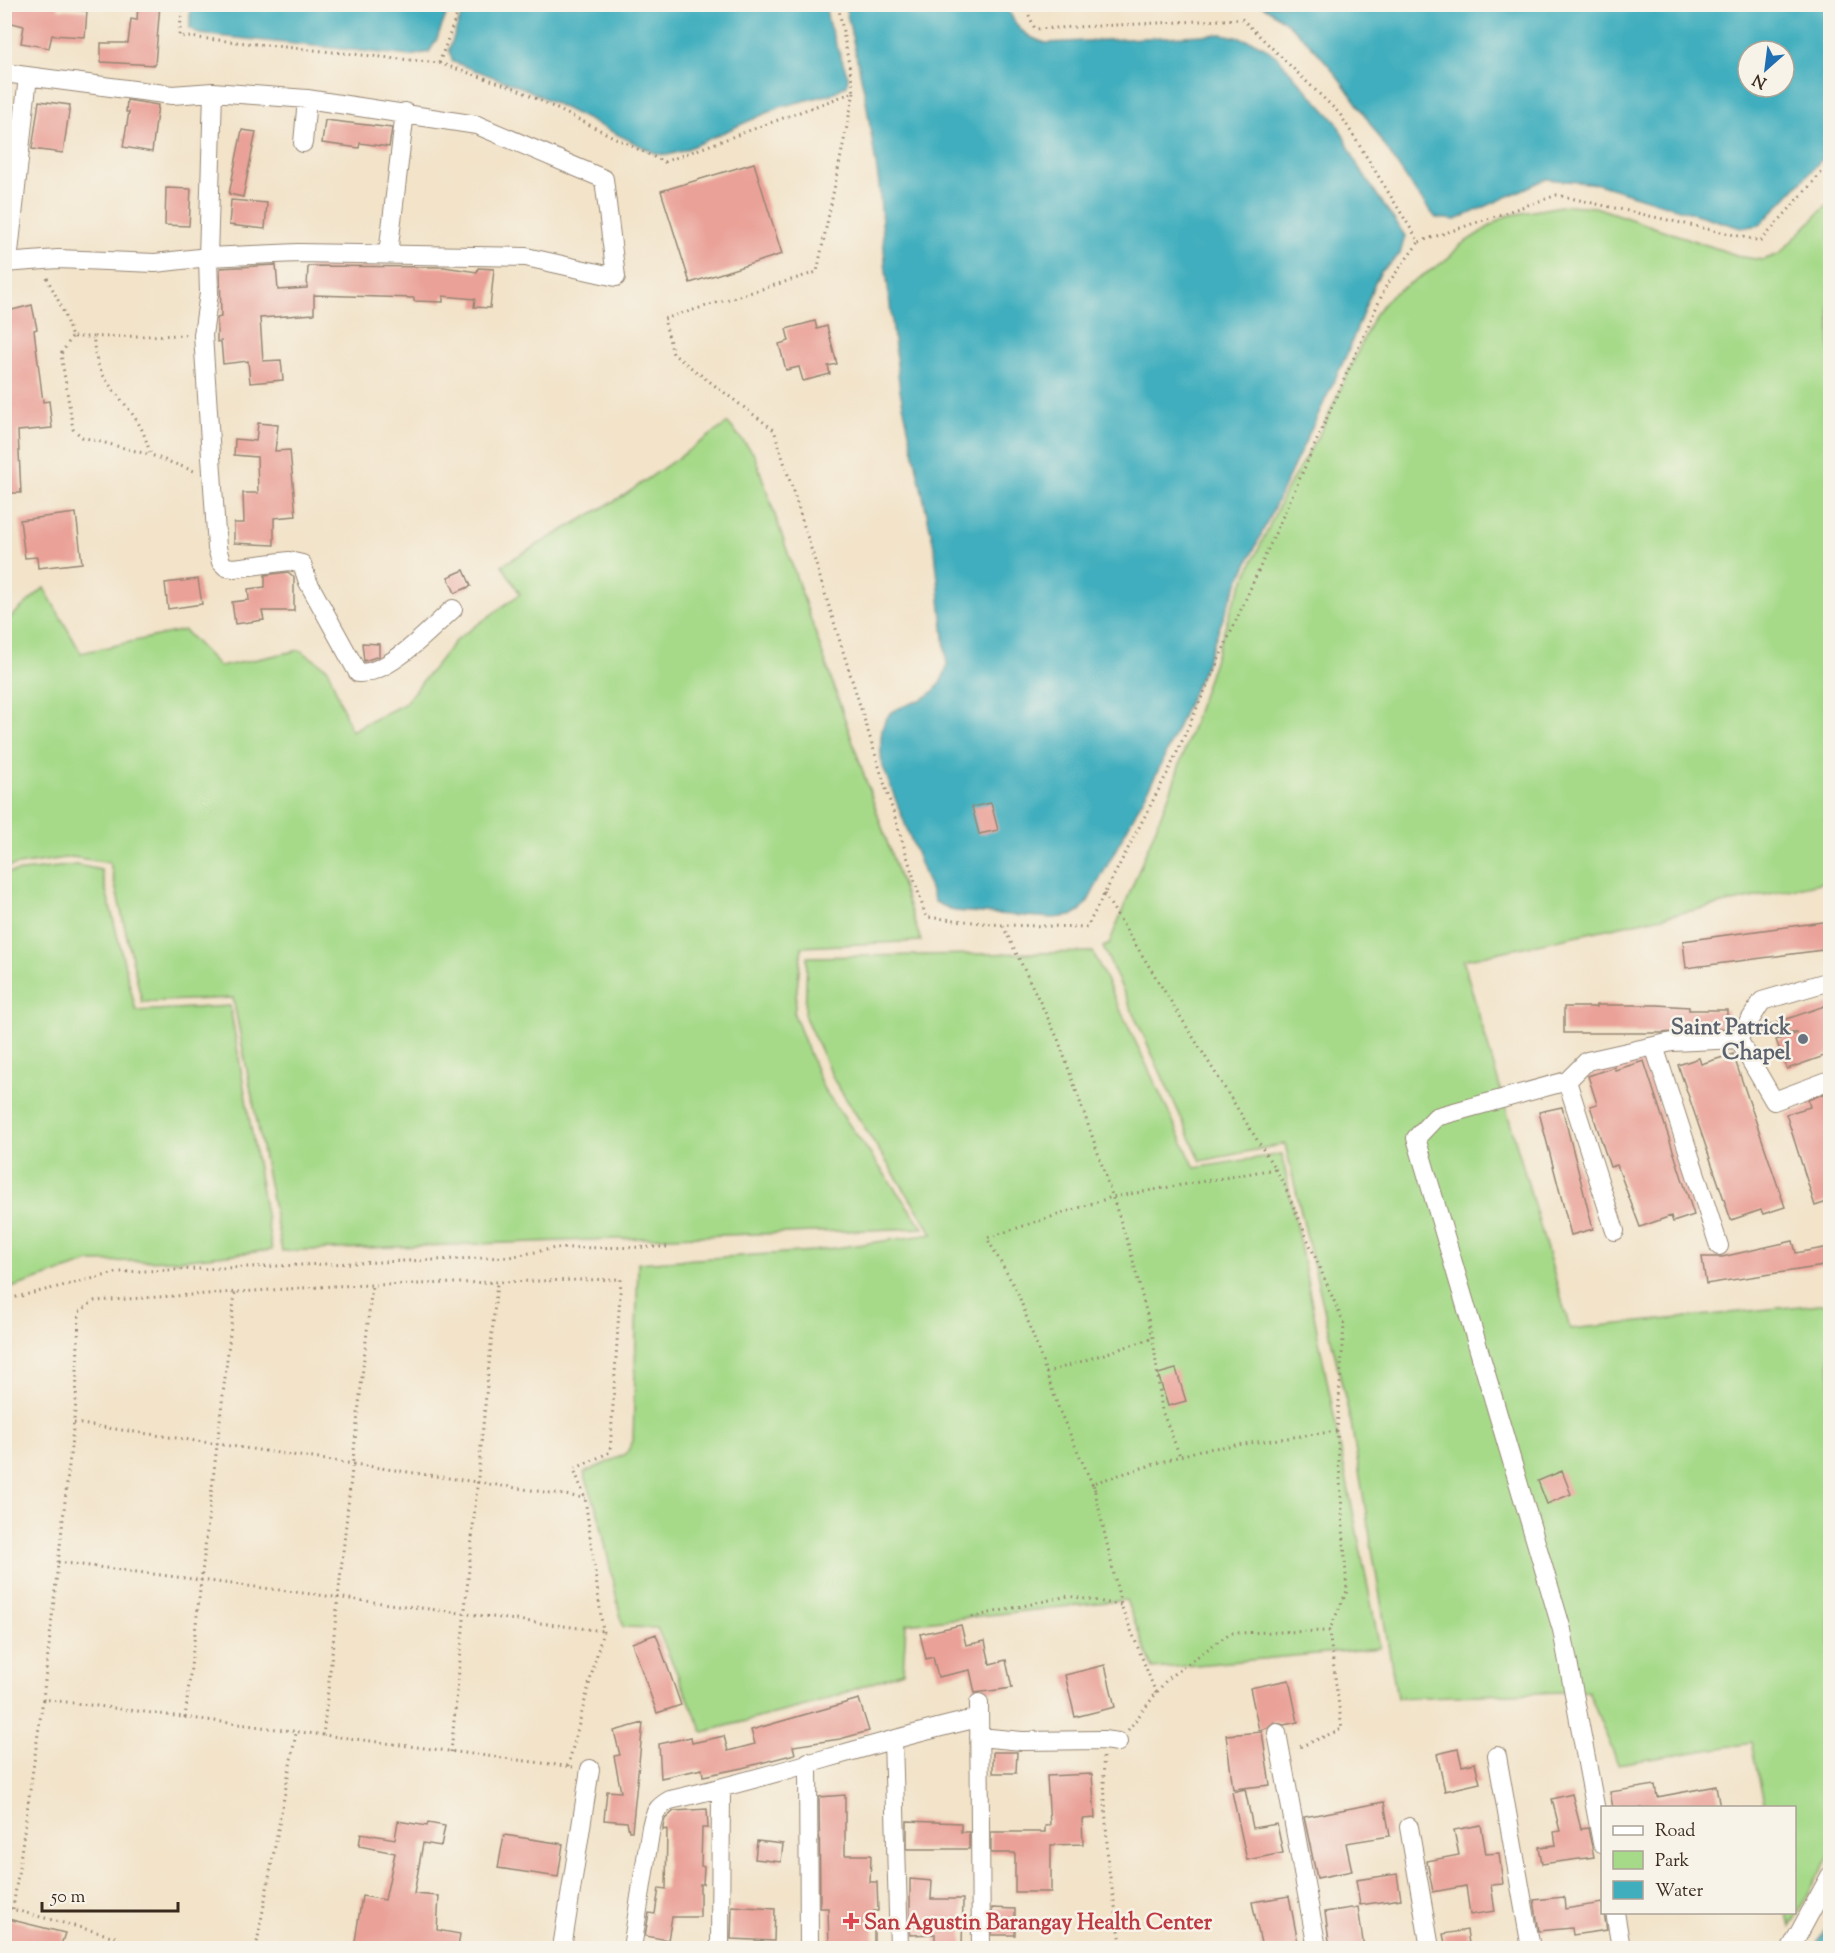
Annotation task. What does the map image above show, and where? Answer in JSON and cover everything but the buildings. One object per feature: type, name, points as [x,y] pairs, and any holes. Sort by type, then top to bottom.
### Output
[{"type":"street","points":[[4,73],[28,76],[172,95],[213,92],[307,99],[477,124],[604,179],[616,277],[526,257],[452,258],[388,254],[298,253],[208,257],[155,263],[32,259],[6,262],[28,76]]},
{"type":"street","points":[[213,92],[209,293],[203,335],[216,548],[220,562],[226,567],[289,561],[302,564],[308,582],[358,673],[370,673],[400,656],[453,609]]},
{"type":"street","points":[[303,143],[307,99]]},
{"type":"street","points":[[388,254],[405,112]]},
{"type":"street","points":[[1738,1039],[1761,1001],[1830,981]]},
{"type":"street","points":[[1601,1838],[1562,1630],[1416,1138],[1436,1117],[1567,1082],[1587,1061],[1672,1042],[1738,1039]]},
{"type":"street","points":[[1738,1039],[1774,1101],[1830,1080]]},
{"type":"street","points":[[1654,1046],[1719,1246]]},
{"type":"street","points":[[1567,1082],[1615,1232]]},
{"type":"street","points":[[632,1948],[654,1812],[670,1800],[893,1740],[979,1711],[981,1948]]},
{"type":"street","points":[[1277,1733],[1317,1948]]},
{"type":"street","points":[[979,1737],[1022,1741],[1110,1741]]},
{"type":"street","points":[[893,1740],[899,1948]]},
{"type":"street","points":[[1497,1756],[1531,1948]]},
{"type":"street","points":[[808,1762],[809,1948]]},
{"type":"street","points":[[562,1948],[590,1769]]},
{"type":"street","points":[[720,1948],[721,1788]]},
{"type":"street","points":[[1409,1827],[1430,1948]]},
{"type":"street","points":[[1791,1948],[1830,1876]]},
{"type":"street","points":[[1615,1914],[1621,1948]]},
{"type":"path","points":[[183,4],[179,36],[439,63],[515,88],[664,162],[854,92]]},
{"type":"path","points":[[439,63],[461,4]]},
{"type":"path","points":[[838,4],[854,92],[817,272],[664,319],[674,354],[774,430],[926,917],[1002,925],[1087,927],[1170,768],[1386,286],[1419,242],[1557,195],[1761,241],[1830,163]]},
{"type":"path","points":[[1024,4],[1035,29],[1242,19],[1340,114],[1419,242]]},
{"type":"path","points":[[32,259],[50,282],[72,337]]},
{"type":"path","points":[[72,337],[203,335]]},
{"type":"path","points":[[72,337],[61,354],[73,429],[82,437],[151,454],[212,480]]},
{"type":"path","points":[[94,337],[93,354],[99,370],[143,431],[151,454]]},
{"type":"path","points":[[1104,894],[1275,1169],[1344,1324],[1337,1431],[1347,1591],[1329,1631],[1342,1729],[1281,1755]]},
{"type":"path","points":[[1002,925],[1058,1039],[1131,1253],[1153,1338],[1162,1411],[1180,1456]]},
{"type":"path","points":[[1095,1490],[1060,1412],[1018,1293],[987,1238],[1112,1197],[1275,1169]]},
{"type":"path","points":[[4,1300],[120,1272],[509,1257],[556,1248],[668,1247]]},
{"type":"path","points":[[14,1909],[43,1699],[74,1423],[80,1312],[94,1301],[372,1285],[621,1279],[610,1452],[574,1469],[585,1498],[603,1631],[568,1766]]},
{"type":"path","points":[[451,1752],[497,1282]]},
{"type":"path","points":[[323,1736],[372,1285]]},
{"type":"path","points":[[185,1718],[235,1292]]},
{"type":"path","points":[[1046,1373],[1153,1338]]},
{"type":"path","points":[[74,1423],[585,1498]]},
{"type":"path","points":[[1156,1693],[1121,1605],[1093,1483],[1200,1450],[1337,1431]]},
{"type":"path","points":[[58,1562],[603,1631]]},
{"type":"path","points":[[972,1617],[1068,1596],[1121,1605]]},
{"type":"path","points":[[1122,1948],[1108,1865],[1110,1741],[1168,1678],[1230,1633],[1329,1631]]},
{"type":"path","points":[[43,1699],[590,1769]]},
{"type":"path","points":[[256,1948],[296,1732]]},
{"type":"path","points":[[4,1907],[119,1938],[120,1948]]},
{"type":"green space","points":[[1830,202],[1830,881],[1463,960],[1570,1329],[1830,1303],[1830,1854],[1790,1927],[1787,1914],[1796,1914],[1796,1806],[1765,1806],[1751,1743],[1618,1764],[1588,1691],[1397,1698],[1351,1423],[1285,1144],[1201,1161],[1103,947],[1109,944],[1173,785],[1232,606],[1286,490],[1321,431],[1375,314],[1391,295],[1433,269],[1449,258],[1459,246],[1506,216],[1567,205],[1595,207],[1742,257],[1763,260],[1779,254]]},
{"type":"green space","points":[[728,423],[754,454],[921,941],[802,947],[794,1014],[823,1088],[923,1228],[282,1251],[233,998],[142,1002],[110,863],[72,857],[5,867],[5,622],[44,588],[81,653],[184,630],[220,667],[300,650],[328,669],[351,731],[404,704],[456,640],[520,594],[502,565],[623,496]]},
{"type":"green space","points":[[77,865],[101,870],[136,1011],[230,1006],[272,1250],[179,1260],[90,1262],[5,1290],[5,873]]},
{"type":"green space","points":[[1093,952],[1195,1168],[1282,1154],[1380,1648],[1153,1669],[1126,1600],[906,1624],[903,1672],[813,1704],[703,1732],[657,1628],[623,1627],[599,1516],[584,1473],[626,1454],[633,1441],[638,1263],[814,1251],[933,1234],[835,1082],[805,1017],[807,957]]},
{"type":"water","points":[[190,4],[450,5],[436,41],[429,52],[410,56],[199,34],[190,28]]},
{"type":"water","points":[[465,5],[826,5],[828,22],[848,76],[847,85],[831,94],[780,107],[682,151],[668,155],[657,154],[526,89],[453,62],[449,50]]},
{"type":"water","points":[[845,5],[1007,5],[1021,30],[1046,43],[1223,34],[1252,41],[1277,57],[1337,123],[1359,168],[1405,236],[1400,254],[1381,272],[1375,282],[1347,354],[1230,600],[1206,663],[1158,771],[1088,901],[1080,911],[1071,916],[1053,918],[954,911],[935,902],[882,764],[881,737],[885,721],[893,711],[928,696],[939,685],[947,666],[935,551],[900,391],[885,262],[879,184],[865,95]]},
{"type":"water","points":[[1261,5],[1830,5],[1830,151],[1760,225],[1741,228],[1598,184],[1546,179],[1456,220],[1436,218],[1415,191],[1337,75],[1290,25]]},
{"type":"water","points":[[1830,1922],[1830,1948],[1813,1948]]},
{"type":"place","name":"Saint Patrick Chapel","points":[[1803,1039]]},
{"type":"place","name":"San Agustin Barangay Health Center","points":[[851,1921]]}]
